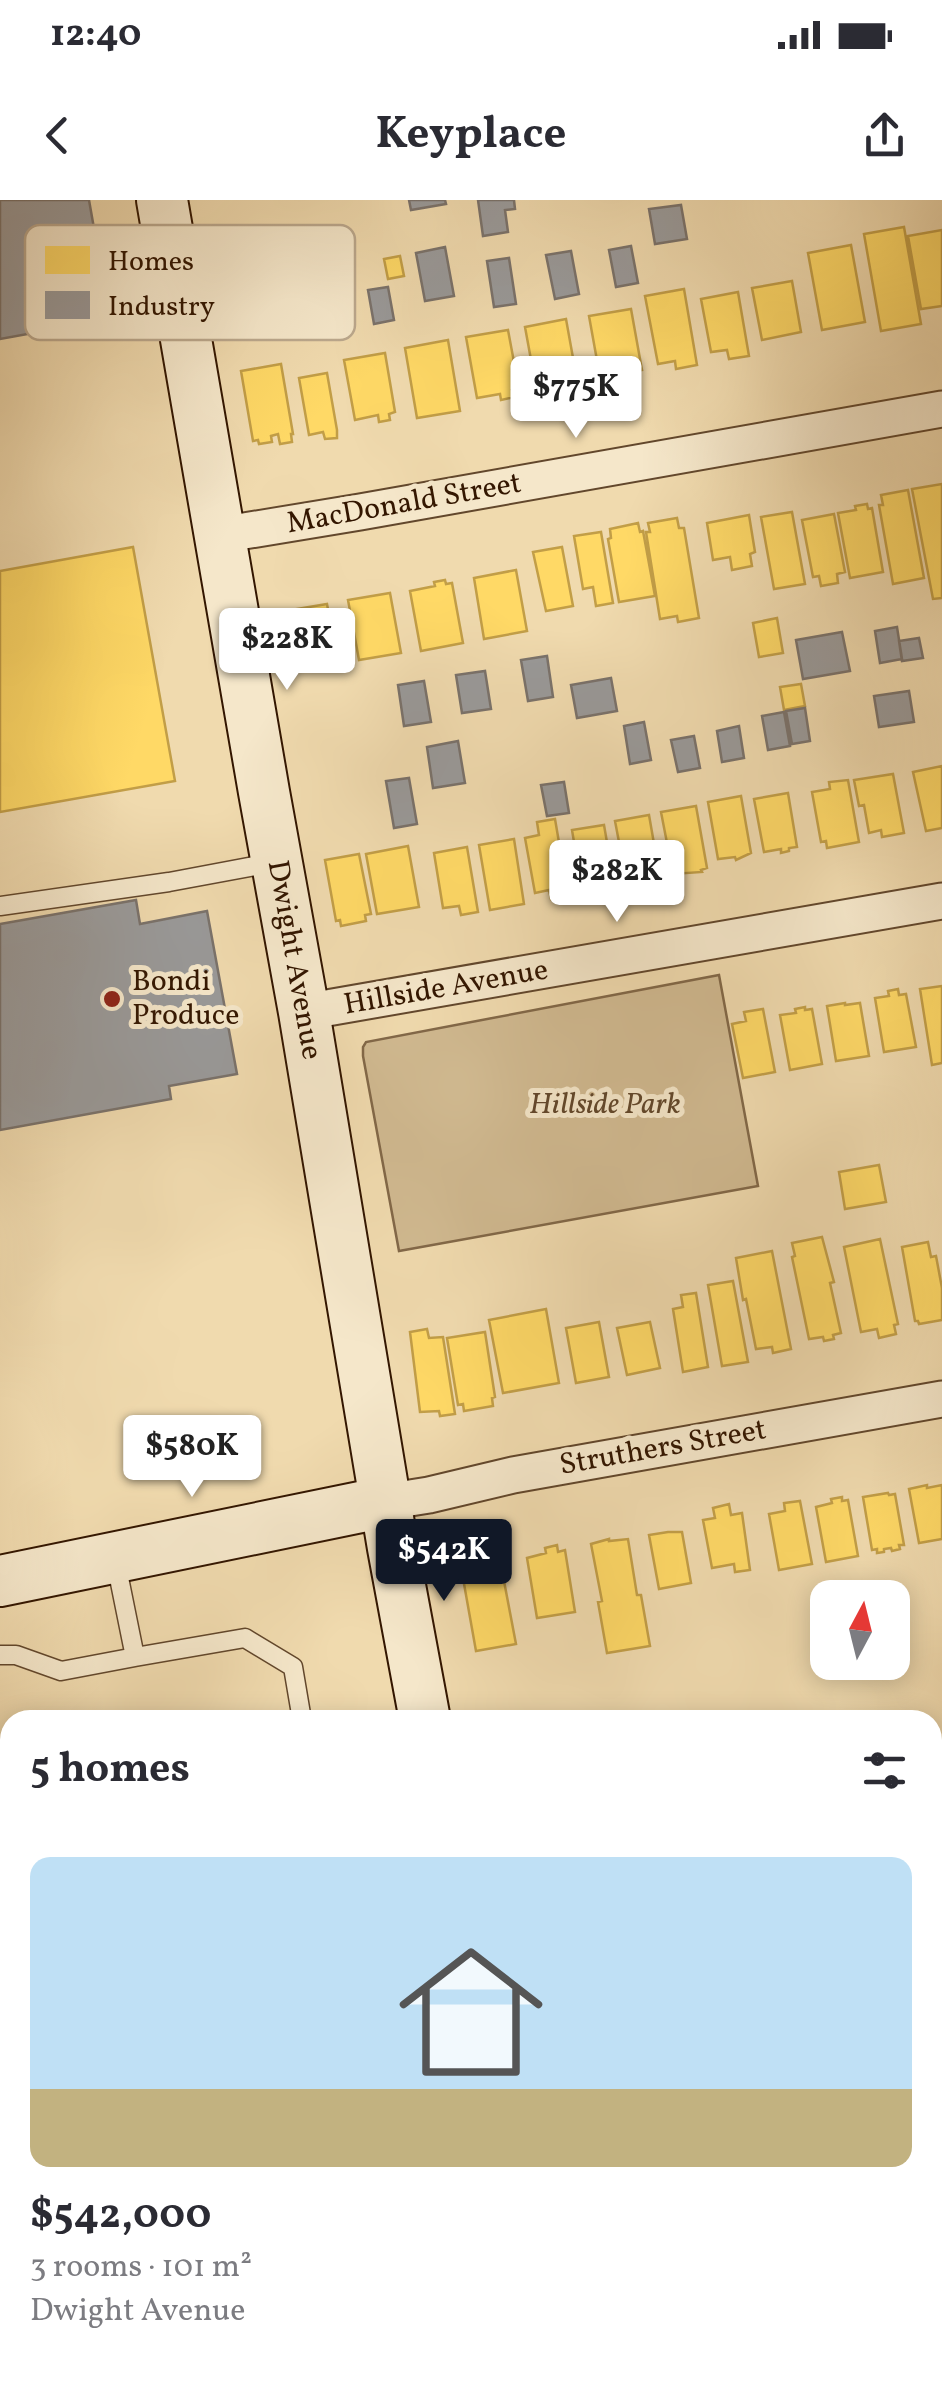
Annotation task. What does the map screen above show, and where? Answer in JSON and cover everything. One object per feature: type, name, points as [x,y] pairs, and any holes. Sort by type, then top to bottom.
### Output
[{"type":"street","name":"Dwight Avenue","points":[[162,200],[166,225]]},
{"type":"street","name":"Dwight Avenue","points":[[186,340],[423,1710]]},
{"type":"street","name":"MacDonald Street","points":[[220,535],[942,409]]},
{"type":"street","name":"Hillside Avenue","points":[[304,1012],[942,900]]},
{"type":"street","name":"Struthers Street","points":[[385,1502],[513,1474],[942,1398]]},
{"type":"street","points":[[7,1575],[385,1502]]},
{"type":"lane","points":[[0,906],[276,862]]},
{"type":"lane","points":[[115,1557],[134,1657]]},
{"type":"lane","points":[[0,1655],[16,1655],[61,1671],[245,1638],[293,1666],[300,1710]]},
{"type":"green space","name":"Hillside Park","points":[[719,975],[758,1186],[399,1251],[363,1056],[366,1042]]},
{"type":"building: Homes","points":[[904,227],[921,324],[881,331],[864,234]]},
{"type":"building: Homes","points":[[942,230],[942,306],[921,309],[908,236]]},
{"type":"building: Homes","points":[[851,245],[865,322],[822,330],[808,253]]},
{"type":"building: Homes","points":[[400,256],[404,276],[388,279],[384,259]]},
{"type":"building: Homes","points":[[792,281],[801,332],[762,340],[752,288]]},
{"type":"building: Homes","points":[[684,289],[697,365],[676,369],[675,361],[658,364],[645,296]]},
{"type":"building: Homes","points":[[738,292],[749,356],[729,359],[727,350],[711,352],[701,299]]},
{"type":"building: Homes","points":[[631,309],[642,370],[636,371],[637,376],[625,378],[624,373],[600,377],[589,316]]},
{"type":"building: Homes","points":[[566,319],[577,380],[536,387],[525,327]]},
{"type":"building: Homes","points":[[508,330],[519,389],[512,390],[514,397],[501,400],[500,394],[477,398],[466,337]]},
{"type":"building: Homes","points":[[448,340],[460,411],[417,418],[405,348]]},
{"type":"building: Homes","points":[[385,353],[395,412],[389,414],[390,420],[379,422],[378,415],[355,420],[344,360]]},
{"type":"building: Homes","points":[[281,364],[292,442],[280,444],[278,434],[271,436],[272,442],[259,444],[258,440],[253,441],[241,371]]},
{"type":"building: Homes","points":[[327,373],[337,438],[325,439],[323,432],[309,435],[299,378]]},
{"type":"building: Homes","points":[[942,484],[942,598],[933,599],[912,489]]},
{"type":"building: Homes","points":[[908,490],[924,578],[893,584],[879,505],[883,505],[881,495]]},
{"type":"building: Homes","points":[[867,504],[868,509],[872,508],[883,572],[850,578],[838,513]]},
{"type":"building: Homes","points":[[792,512],[805,584],[774,589],[761,517]]},
{"type":"building: Homes","points":[[834,514],[845,572],[837,574],[838,583],[821,586],[819,576],[813,577],[802,520]]},
{"type":"building: Homes","points":[[749,515],[755,552],[750,554],[752,566],[732,570],[730,557],[713,560],[707,523]]},
{"type":"building: Homes","points":[[677,518],[679,528],[684,528],[699,618],[678,622],[677,616],[660,619],[646,532],[650,532],[648,523]]},
{"type":"building: Homes","points":[[638,523],[640,532],[643,531],[655,596],[619,602],[608,539],[610,529]]},
{"type":"building: Homes","points":[[601,532],[613,603],[596,606],[593,587],[583,589],[574,536]]},
{"type":"building: Homes","points":[[133,547],[175,781],[0,812],[0,571]]},
{"type":"building: Homes","points":[[562,547],[573,606],[546,611],[533,552]]},
{"type":"building: Homes","points":[[516,570],[527,631],[484,639],[474,578]]},
{"type":"building: Homes","points":[[445,580],[446,584],[452,583],[463,643],[421,651],[410,591]]},
{"type":"building: Homes","points":[[390,593],[401,653],[359,660],[348,600]]},
{"type":"building: Homes","points":[[327,604],[338,664],[296,671],[285,611]]},
{"type":"building: Homes","points":[[777,618],[783,653],[759,657],[753,623]]},
{"type":"building: Homes","points":[[801,684],[805,706],[784,710],[780,687]]},
{"type":"building: Homes","points":[[942,766],[942,828],[926,831],[913,772]]},
{"type":"building: Homes","points":[[893,774],[904,833],[882,837],[881,830],[869,833],[854,780]]},
{"type":"building: Homes","points":[[848,780],[859,842],[827,848],[826,841],[821,842],[812,792],[830,789],[829,782]]},
{"type":"building: Homes","points":[[788,793],[797,847],[781,853],[781,849],[764,852],[754,799]]},
{"type":"building: Homes","points":[[741,796],[751,853],[736,860],[718,859],[708,802]]},
{"type":"building: Homes","points":[[696,806],[707,868],[702,872],[673,874],[661,812]]},
{"type":"building: Homes","points":[[649,815],[660,878],[627,884],[615,821]]},
{"type":"building: Homes","points":[[555,819],[568,895],[551,899],[549,890],[535,893],[525,838],[539,835],[537,822]]},
{"type":"building: Homes","points":[[604,825],[613,877],[606,879],[607,884],[581,884],[572,830]]},
{"type":"building: Homes","points":[[514,839],[524,904],[490,910],[479,845]]},
{"type":"building: Homes","points":[[408,846],[419,907],[377,914],[366,854]]},
{"type":"building: Homes","points":[[467,847],[478,912],[461,915],[459,906],[443,908],[434,853]]},
{"type":"building: Homes","points":[[359,854],[371,914],[365,915],[366,921],[341,926],[340,920],[336,921],[325,860]]},
{"type":"building: Homes","points":[[942,986],[942,1063],[932,1065],[920,989]]},
{"type":"building: Homes","points":[[898,989],[899,995],[906,994],[916,1047],[884,1052],[875,998],[889,996],[888,991]]},
{"type":"building: Homes","points":[[860,1003],[869,1056],[836,1061],[827,1006]]},
{"type":"building: Homes","points":[[805,1007],[812,1009],[822,1064],[790,1070],[780,1015]]},
{"type":"building: Homes","points":[[763,1009],[775,1072],[743,1078],[732,1024],[746,1021],[744,1012]]},
{"type":"building: Homes","points":[[879,1165],[886,1202],[845,1209],[839,1172]]},
{"type":"building: Homes","points":[[822,1237],[834,1282],[830,1283],[841,1333],[824,1341],[823,1337],[809,1339],[792,1257],[792,1243]]},
{"type":"building: Homes","points":[[880,1239],[898,1324],[894,1325],[896,1334],[879,1338],[877,1329],[861,1332],[844,1247]]},
{"type":"building: Homes","points":[[928,1242],[931,1257],[936,1256],[942,1288],[942,1320],[919,1324],[915,1321],[902,1247]]},
{"type":"building: Homes","points":[[772,1251],[791,1349],[773,1353],[772,1347],[756,1349],[736,1258]]},
{"type":"building: Homes","points":[[733,1281],[748,1362],[722,1366],[708,1285]]},
{"type":"building: Homes","points":[[696,1293],[708,1367],[683,1372],[673,1309],[683,1307],[681,1295]]},
{"type":"building: Homes","points":[[546,1309],[559,1383],[503,1393],[489,1320]]},
{"type":"building: Homes","points":[[599,1322],[609,1377],[576,1383],[566,1328]]},
{"type":"building: Homes","points":[[650,1322],[660,1368],[627,1375],[617,1328]]},
{"type":"building: Homes","points":[[427,1329],[429,1338],[443,1337],[455,1414],[420,1412],[410,1332]]},
{"type":"building: Homes","points":[[485,1332],[493,1406],[464,1411],[463,1404],[458,1405],[447,1338]]},
{"type":"building: Homes","points":[[942,1485],[942,1539],[919,1543],[909,1489]]},
{"type":"building: Homes","points":[[895,1494],[904,1545],[877,1553],[877,1549],[872,1550],[863,1497]]},
{"type":"building: Homes","points":[[842,1497],[842,1501],[848,1500],[858,1556],[826,1562],[816,1507]]},
{"type":"building: Homes","points":[[800,1501],[812,1564],[779,1570],[769,1514],[785,1511],[784,1503]]},
{"type":"building: Homes","points":[[729,1504],[731,1515],[742,1513],[750,1570],[735,1572],[734,1564],[712,1568],[703,1520],[715,1518],[713,1508]]},
{"type":"building: Homes","points":[[682,1532],[691,1583],[659,1589],[649,1535]]},
{"type":"building: Homes","points":[[628,1539],[650,1646],[607,1653],[591,1544]]},
{"type":"building: Homes","points":[[557,1545],[558,1552],[565,1550],[575,1612],[537,1618],[527,1558]]},
{"type":"building: Homes","points":[[500,1560],[516,1644],[476,1651],[461,1567]]},
{"type":"building: Industry","points":[[0,200],[89,200],[93,225],[25,225],[25,334],[0,339]]},
{"type":"building: Industry","points":[[409,200],[445,200],[446,204],[411,210]]},
{"type":"building: Industry","points":[[478,200],[514,200],[515,209],[505,210],[508,232],[483,236]]},
{"type":"building: Industry","points":[[681,205],[687,239],[655,244],[649,209]]},
{"type":"building: Industry","points":[[631,246],[638,283],[616,287],[609,250]]},
{"type":"building: Industry","points":[[445,247],[454,296],[425,301],[416,253]]},
{"type":"building: Industry","points":[[571,251],[579,294],[555,299],[546,255]]},
{"type":"building: Industry","points":[[509,258],[516,304],[494,307],[487,261]]},
{"type":"building: Industry","points":[[388,287],[394,320],[374,324],[368,290]]},
{"type":"building: Industry","points":[[897,627],[902,659],[880,663],[875,631]]},
{"type":"building: Industry","points":[[842,632],[850,671],[803,679],[796,640]]},
{"type":"building: Industry","points":[[919,638],[923,658],[902,661],[899,641]]},
{"type":"building: Industry","points":[[547,656],[553,697],[528,701],[521,660]]},
{"type":"building: Industry","points":[[485,671],[491,709],[462,713],[456,675]]},
{"type":"building: Industry","points":[[611,678],[617,711],[577,718],[571,685]]},
{"type":"building: Industry","points":[[424,681],[431,722],[404,726],[398,685]]},
{"type":"building: Industry","points":[[909,691],[914,722],[879,727],[874,696]]},
{"type":"building: Industry","points":[[805,708],[810,741],[792,744],[786,711]]},
{"type":"building: Industry","points":[[784,712],[790,746],[768,750],[762,716]]},
{"type":"building: Industry","points":[[644,722],[651,760],[630,764],[624,726]]},
{"type":"building: Industry","points":[[739,726],[744,758],[722,762],[717,731]]},
{"type":"building: Industry","points":[[694,736],[700,768],[678,772],[671,740]]},
{"type":"building: Industry","points":[[458,741],[465,783],[433,788],[427,747]]},
{"type":"building: Industry","points":[[409,778],[417,824],[394,828],[386,781]]},
{"type":"building: Industry","points":[[564,782],[569,813],[547,816],[541,785]]},
{"type":"building: Industry","name":"Bondi Produce","points":[[136,900],[140,924],[207,911],[237,1074],[169,1086],[171,1099],[0,1130],[0,924]]},
{"type":"place","name":"Bondi Produce","points":[[112,999]]}]
